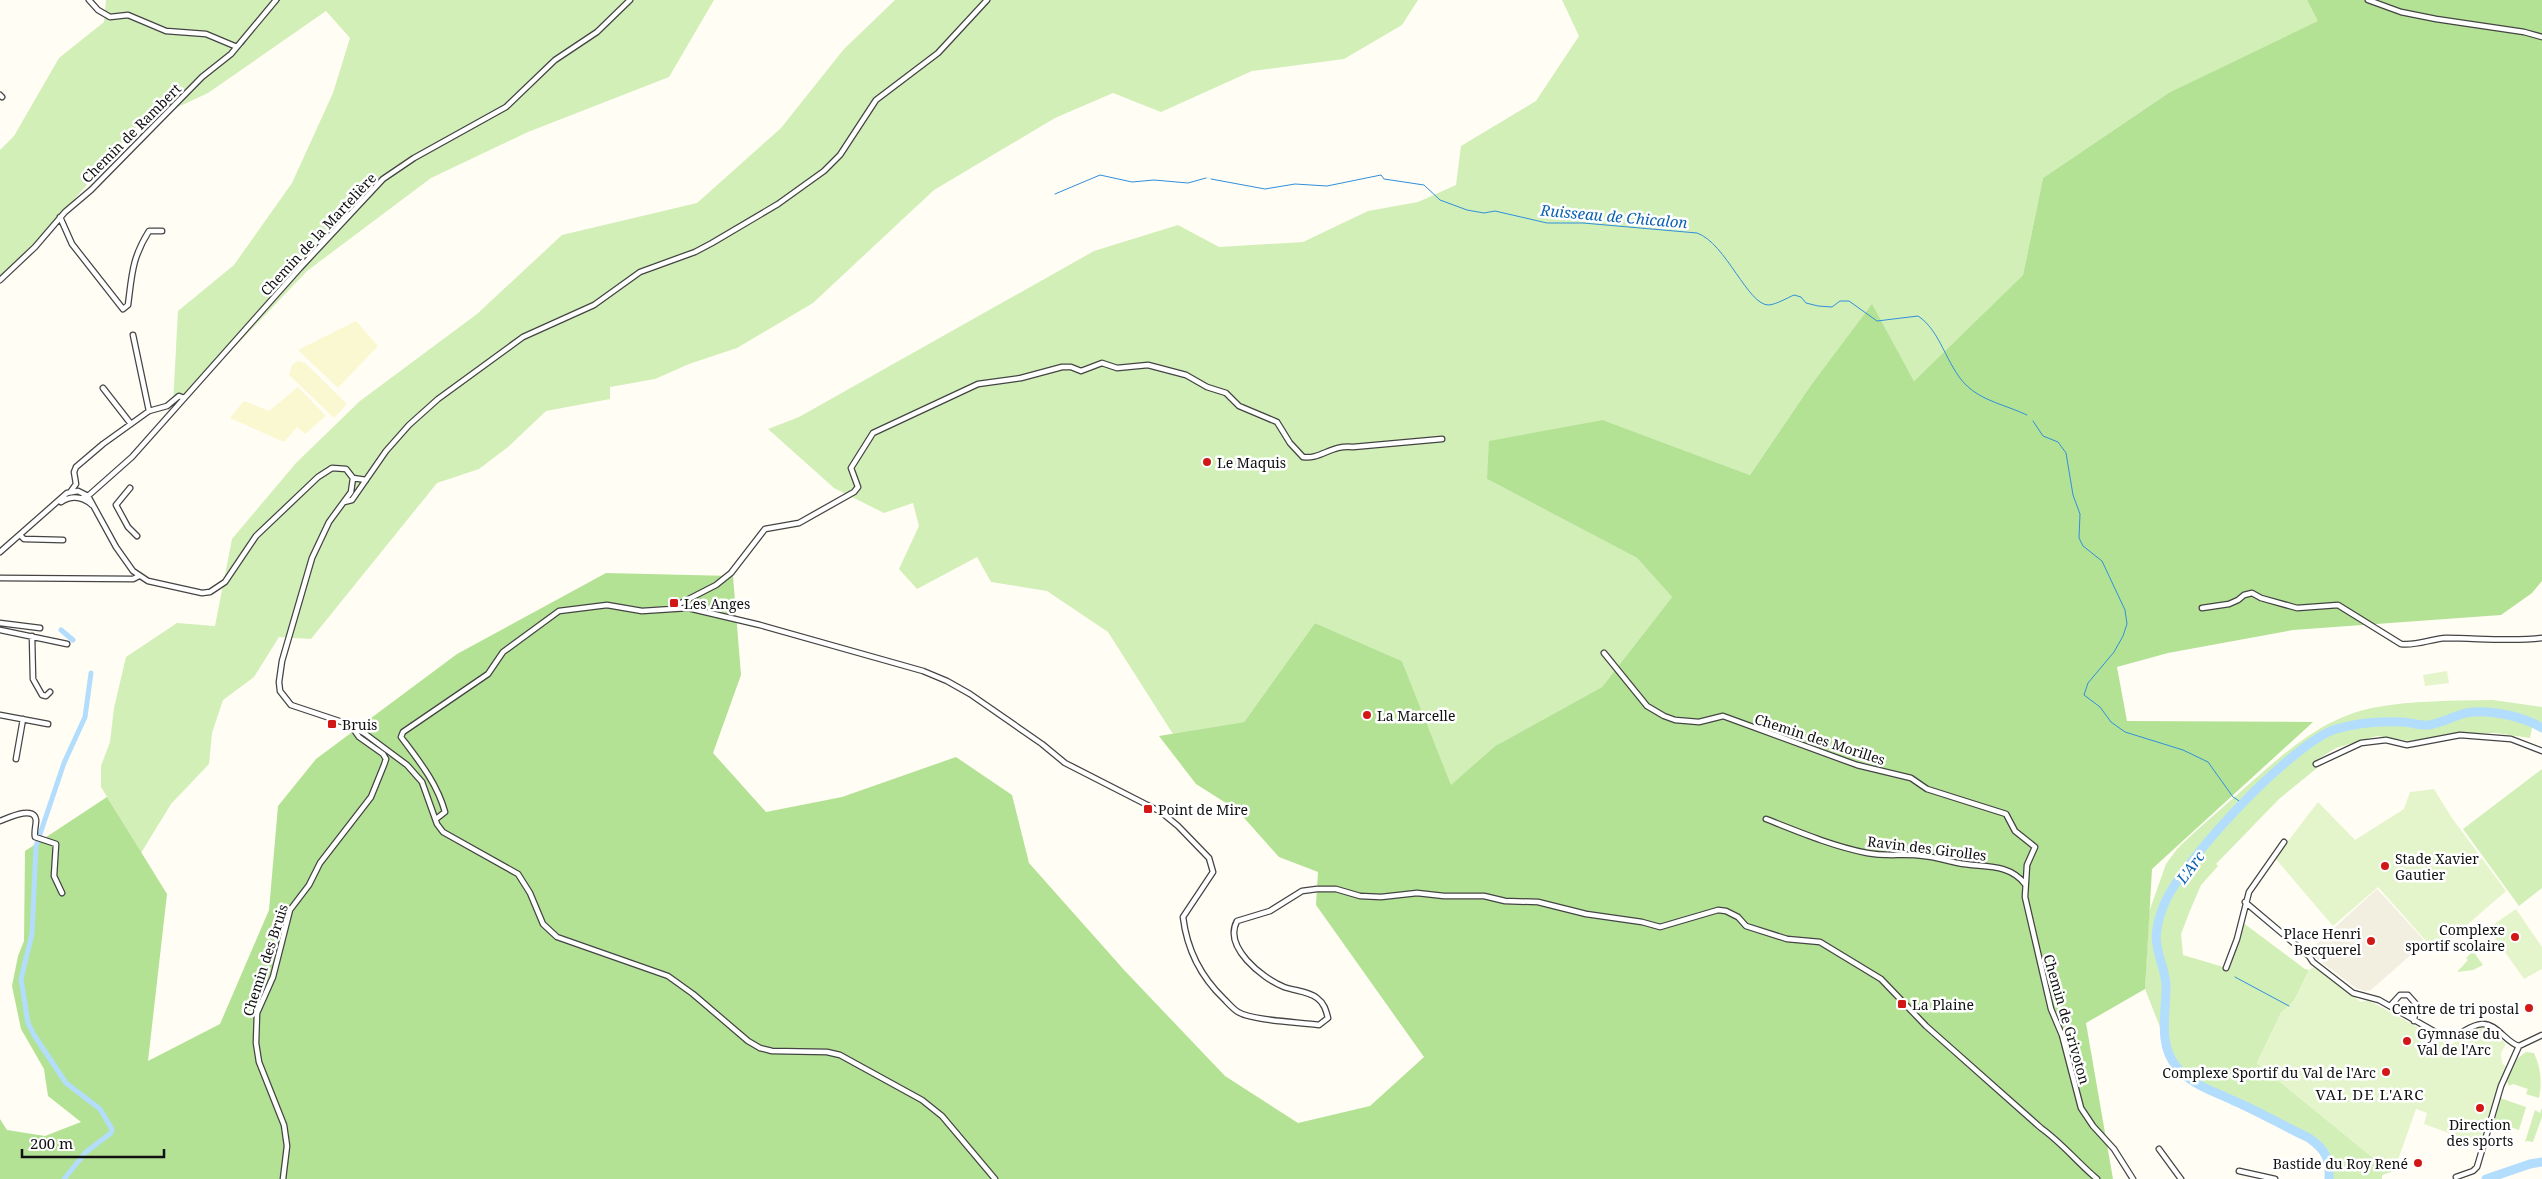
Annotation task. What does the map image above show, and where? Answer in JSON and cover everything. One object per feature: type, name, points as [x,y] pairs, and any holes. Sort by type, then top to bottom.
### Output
[{"type":"street","points":[[89,0],[98,10],[110,16],[128,15],[166,31],[206,34],[237,47]]},
{"type":"street","name":"Chemin de Rambert","points":[[0,280],[35,247],[60,217],[104,177],[202,77],[237,47],[276,0]]},
{"type":"street","name":"Chemin de la Martelière","points":[[88,496],[132,457],[300,268],[383,179],[414,158],[486,119],[516,99],[555,60],[597,32],[630,0]]},
{"type":"street","points":[[344,502],[352,500],[392,443],[420,414],[523,337],[594,305],[640,272],[695,252],[712,243],[778,204],[824,171],[840,155],[876,100],[938,52],[987,0]]},
{"type":"street","points":[[2368,0],[2401,12],[2524,32],[2542,37]]},
{"type":"street","points":[[60,217],[72,244],[123,309],[128,305],[134,258],[140,244],[149,232],[162,231]]},
{"type":"street","points":[[53,225],[64,228]]},
{"type":"street","points":[[133,335],[149,411]]},
{"type":"street","points":[[678,608],[679,604],[716,585],[731,573],[765,529],[799,523],[854,492],[858,487],[851,468],[873,433],[985,382],[1021,378],[1062,367],[1071,367],[1081,371],[1102,363],[1118,368],[1148,365],[1186,375],[1226,393],[1239,406],[1272,419],[1277,422],[1290,443],[1302,457],[1313,456],[1340,446],[1363,447],[1442,439]]},
{"type":"street","points":[[103,388],[131,424]]},
{"type":"street","points":[[0,552],[71,491],[76,484],[74,472],[76,467],[149,411],[167,406],[178,396],[183,398]]},
{"type":"street","points":[[71,491],[81,491],[88,496],[123,558],[139,576],[148,581],[202,593],[210,592],[225,582],[256,536],[318,477],[332,468],[339,467],[346,469],[353,478],[366,480]]},
{"type":"street","points":[[353,478],[351,492],[329,522],[312,558],[282,661],[279,682],[285,699],[292,705],[351,726],[390,751],[415,774],[426,792],[443,832],[452,839],[497,860],[518,874],[530,893],[543,924],[558,937],[668,976],[693,994],[748,1041],[760,1048],[786,1052],[827,1052],[852,1060],[932,1106],[995,1179]]},
{"type":"street","points":[[130,488],[116,505],[128,527],[137,536]]},
{"type":"street","points":[[56,504],[68,498],[88,496]]},
{"type":"street","points":[[82,498],[93,506]]},
{"type":"street","points":[[20,535],[24,538],[63,540]]},
{"type":"street","points":[[0,578],[133,579],[139,576]]},
{"type":"street","points":[[2202,608],[2229,604],[2244,595],[2252,593],[2261,598],[2297,608],[2338,606],[2400,644],[2412,645],[2444,638],[2510,641],[2542,638]]},
{"type":"street","points":[[436,819],[445,812],[441,796],[428,772],[401,737],[403,732],[488,674],[503,652],[558,611],[607,605],[642,611],[688,608],[760,625],[939,677],[972,696],[1065,762],[1161,812],[1178,826],[1209,858],[1213,872],[1183,917],[1185,933],[1197,967],[1214,989],[1238,1012],[1265,1018],[1319,1025],[1328,1018],[1326,1008],[1318,998],[1278,985],[1251,965],[1239,952],[1233,939],[1233,928],[1237,921],[1270,911],[1302,891],[1336,889],[1360,896],[1381,897],[1417,893],[1444,896],[1484,896],[1505,901],[1538,902],[1586,914],[1642,922],[1660,927],[1718,910],[1738,917],[1746,926],[1787,939],[1820,942],[1881,980],[1926,1026],[1948,1043],[2041,1128],[2059,1140],[2097,1179]]},
{"type":"street","points":[[0,622],[40,628]]},
{"type":"street","points":[[0,630],[67,644]]},
{"type":"street","points":[[32,636],[33,679],[42,695],[46,696],[50,692]]},
{"type":"street","name":"Chemin des Morilles","points":[[1604,653],[1647,706],[1658,714],[1675,720],[1699,722],[1723,716],[1857,765],[1911,778],[1934,791],[2006,814],[2015,831],[2033,844],[2034,850]]},
{"type":"street","points":[[0,715],[48,724]]},
{"type":"street","points":[[16,759],[23,719]]},
{"type":"street","name":"Chemin des Bruis","points":[[283,1179],[287,1146],[284,1125],[259,1062],[256,1043],[256,1013],[273,977],[290,910],[309,885],[320,863],[371,797],[386,759],[383,754],[359,737],[351,726]]},
{"type":"street","points":[[2316,764],[2361,743],[2386,740],[2407,745],[2460,735],[2511,739],[2542,751]]},
{"type":"street","points":[[0,821],[18,814],[31,814],[36,820],[34,835],[56,844],[54,876],[62,893]]},
{"type":"street","name":"Ravin des Girolles","points":[[1766,819],[1820,840],[1867,853],[1895,857],[1925,856],[1959,864],[2005,868],[2016,874],[2025,884]]},
{"type":"street","points":[[2226,968],[2237,939],[2245,902],[2252,885],[2284,842]]},
{"type":"street","name":"Chemin de Grivoton","points":[[2034,850],[2027,865],[2025,897],[2039,965],[2051,1009],[2062,1035],[2081,1108],[2093,1126],[2114,1149],[2133,1179]]},
{"type":"street","points":[[2245,902],[2313,962],[2353,993],[2370,996],[2446,1038],[2459,1035],[2471,1026],[2485,1023],[2498,1030],[2511,1043],[2519,1046]]},
{"type":"street","points":[[2390,1006],[2400,995],[2408,995],[2416,1004],[2413,1018],[2415,1022]]},
{"type":"street","points":[[2456,1177],[2473,1171],[2477,1167],[2501,1086],[2519,1046],[2542,1035]]},
{"type":"street","points":[[2159,1149],[2181,1179]]},
{"type":"street","points":[[2239,1171],[2274,1177],[2275,1179]]},
{"type":"green space","points":[[106,0],[714,0],[669,77],[528,132],[431,178],[307,271],[229,353],[173,404],[178,311],[234,265],[292,183],[333,93],[350,38],[326,11],[208,93],[137,126],[42,237],[0,277],[0,150],[14,136],[59,58],[104,22]]},
{"type":"green space","points":[[895,0],[1418,0],[1402,25],[1344,59],[1252,71],[1161,112],[1113,93],[1055,118],[934,190],[813,303],[737,348],[689,364],[655,379],[610,387],[610,399],[546,411],[508,447],[479,469],[437,483],[311,639],[279,637],[254,677],[223,700],[212,733],[209,764],[171,804],[141,853],[101,787],[101,766],[110,742],[114,708],[126,657],[177,623],[215,626],[232,539],[296,463],[360,401],[477,314],[562,235],[697,203],[781,128],[844,49]]},
{"type":"green space","points":[[1562,0],[2307,0],[2319,21],[2170,92],[2043,178],[2023,275],[1914,381],[1872,305],[1811,385],[1750,475],[1603,420],[1487,479],[1637,558],[1672,597],[1602,687],[1495,746],[1451,786],[1402,661],[1315,623],[1244,722],[1173,734],[1108,632],[1047,591],[991,582],[977,557],[917,589],[899,569],[919,526],[913,503],[884,513],[834,488],[768,429],[799,417],[1094,251],[1178,225],[1219,247],[1303,242],[1368,211],[1418,202],[1456,185],[1461,146],[1536,101],[1579,36]]},
{"type":"green space","points":[[2307,0],[2542,0],[2542,581],[2532,593],[2501,615],[2293,630],[2168,653],[2117,667],[2127,721],[2313,722],[2152,869],[2145,989],[2086,1023],[2113,1179],[0,1179],[0,1119],[7,1130],[45,1136],[81,1122],[48,1096],[44,1069],[21,1029],[12,986],[18,956],[24,941],[25,851],[107,797],[167,894],[148,1061],[220,1024],[269,910],[278,806],[316,759],[457,654],[606,573],[733,576],[741,675],[713,753],[766,812],[842,797],[956,757],[1012,795],[1029,863],[1125,971],[1225,1076],[1298,1123],[1370,1106],[1424,1057],[1316,905],[1318,872],[1279,857],[1237,810],[1196,784],[1159,736],[1244,722],[1315,623],[1402,661],[1451,785],[1495,746],[1602,687],[1672,597],[1637,558],[1487,479],[1489,441],[1603,420],[1750,475],[1811,385],[1872,304],[1914,381],[2023,275],[2043,178],[2170,92],[2318,21]]},
{"type":"green space","points":[[356,321],[378,346],[338,388],[298,350]]},
{"type":"green space","points":[[298,361],[305,363],[347,404],[334,418],[289,375],[292,365]]},
{"type":"green space","points":[[298,387],[326,416],[305,434],[297,427],[284,442],[230,418],[244,401],[269,411]]},
{"type":"green space","points":[[2447,671],[2449,683],[2425,686],[2423,675]]},
{"type":"green space","points":[[2493,700],[2542,707],[2542,728],[2533,723],[2530,738],[2496,733],[2462,733],[2410,741],[2377,736],[2336,748],[2313,762],[2317,768],[2279,799],[2216,864],[2218,866],[2201,885],[2181,934],[2183,955],[2227,968],[2240,935],[2242,922],[2305,969],[2309,970],[2294,1001],[2281,1013],[2257,1063],[2371,1156],[2394,1171],[2382,1175],[2382,1179],[2329,1179],[2328,1160],[2315,1142],[2196,1085],[2185,1077],[2167,1055],[2164,1037],[2145,989],[2149,912],[2166,864],[2177,849],[2284,754],[2316,731],[2352,713],[2387,705],[2432,701]]},
{"type":"green space","points":[[2542,769],[2542,888],[2519,906],[2463,829]]},
{"type":"green space","name":"Stade Xavier Gautier","points":[[2434,789],[2452,818],[2506,891],[2436,952],[2378,887],[2333,926],[2275,858],[2318,802],[2355,840],[2404,809],[2410,792]]},
{"type":"green space","name":"Complexe sportif scolaire","points":[[2516,909],[2542,947],[2542,969],[2524,979],[2488,928]]},
{"type":"green space","points":[[2473,951],[2483,965],[2473,970],[2457,972],[2468,960],[2466,958]]},
{"type":"green space","name":"Complexe Sportif du Val de l'Arc","points":[[2314,967],[2361,1002],[2368,1000],[2450,1045],[2479,1027],[2491,1030],[2506,1044],[2501,1053],[2502,1063],[2506,1067],[2479,1144],[2424,1124],[2427,1113],[2416,1109],[2394,1171],[2371,1156],[2257,1063],[2281,1013],[2294,1001],[2309,970]]},
{"type":"green space","points":[[2526,1052],[2534,1053],[2538,1064],[2541,1081],[2539,1098],[2526,1094],[2528,1089],[2513,1084],[2509,1086],[2506,1079],[2518,1058]]},
{"type":"green space","points":[[2500,1098],[2526,1107],[2519,1130],[2499,1123],[2497,1127],[2491,1125]]},
{"type":"green space","points":[[2542,1108],[2542,1117],[2533,1142],[2525,1142],[2535,1110],[2540,1113]]},
{"type":"shaded area","name":"Place Henri Becquerel","points":[[2377,889],[2423,939],[2423,944],[2371,990],[2365,991],[2356,988],[2308,952]]},
{"type":"waterway","points":[[273,7],[280,0]]},
{"type":"waterway","points":[[243,45],[251,33]]},
{"type":"waterway","name":"Ruisseau de Chicalon","points":[[1055,194],[1100,175],[1132,182],[1154,180],[1188,183],[1206,178]]},
{"type":"waterway","name":"Ruisseau de Chicalon","points":[[1211,179],[1265,189],[1295,184],[1327,186],[1381,175],[1384,179],[1424,185],[1440,200],[1467,210],[1484,213],[1495,211],[1547,223],[1583,223],[1697,233],[1708,239],[1718,249],[1753,296],[1761,303],[1769,305],[1794,295],[1801,297],[1806,303],[1818,306],[1832,307],[1840,301],[1849,301],[1877,321],[1918,316],[1932,330],[1953,368],[1966,385],[1987,399],[2027,415]]},
{"type":"waterway","name":"Ruisseau de Chicalon","points":[[2033,421],[2043,436],[2058,442],[2066,453],[2073,495],[2080,514],[2079,538],[2083,546],[2102,561],[2125,610],[2127,624],[2123,636],[2114,652],[2088,683],[2084,695],[2100,707],[2111,722],[2125,732],[2183,750],[2208,762],[2233,797],[2244,804]]},
{"type":"waterway","points":[[61,630],[73,640]]},
{"type":"waterway","points":[[64,1179],[86,1152],[111,1133],[112,1129],[100,1109],[66,1083],[34,1035],[28,1023],[21,979],[32,934],[36,846],[64,763],[85,717],[91,673]]},
{"type":"waterway","name":"L'Arc","points":[[2329,1179],[2328,1160],[2315,1142],[2188,1078],[2170,1057],[2164,1028],[2166,982],[2156,941],[2159,919],[2171,890],[2211,837],[2265,781],[2292,757],[2317,739],[2336,729],[2360,724],[2385,722],[2429,725],[2475,712],[2506,714],[2542,728]]},
{"type":"waterway","points":[[2235,977],[2289,1006]]},
{"type":"waterway","points":[[2486,1179],[2530,1164],[2542,1162]]},
{"type":"place","name":"Le Maquis","points":[[1207,462]]},
{"type":"place","name":"Les Anges","points":[[674,603]]},
{"type":"place","name":"La Marcelle","points":[[1367,715]]},
{"type":"place","name":"Bruis","points":[[332,724]]},
{"type":"place","name":"Point de Mire","points":[[1148,809]]},
{"type":"place","name":"Stade Xavier Gautier","points":[[2385,866]]},
{"type":"place","name":"Complexe sportif scolaire","points":[[2515,937]]},
{"type":"place","name":"Place Henri Becquerel","points":[[2371,941]]},
{"type":"place","name":"La Plaine","points":[[1902,1004]]},
{"type":"place","name":"Centre de tri postal","points":[[2529,1008]]},
{"type":"place","name":"Gymnase du Val de l'Arc","points":[[2407,1041]]},
{"type":"place","name":"Complexe Sportif du Val de l'Arc","points":[[2386,1072]]},
{"type":"place","name":"Direction des sports","points":[[2480,1108]]},
{"type":"place","name":"Bastide du Roy René","points":[[2418,1163]]},
{"type":"district","name":"VAL DE L'ARC","points":[[2370,1094]]}]
